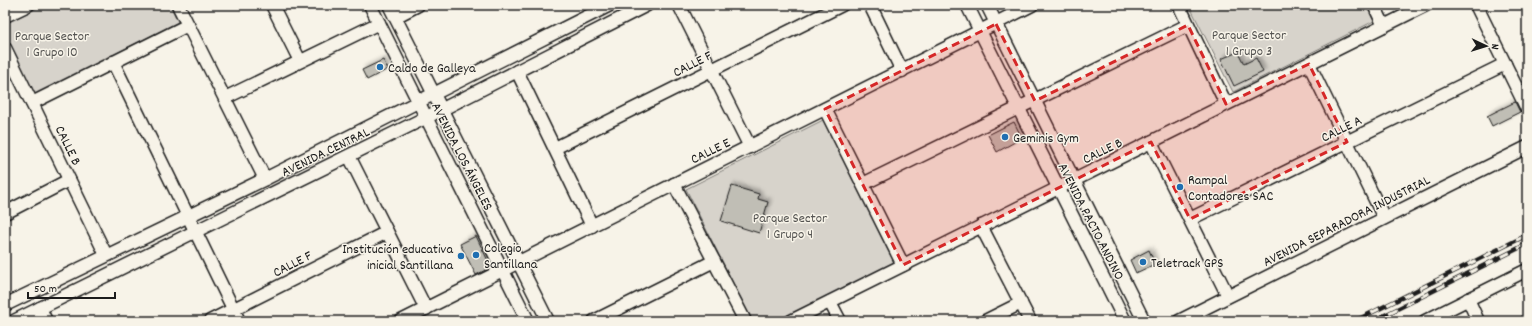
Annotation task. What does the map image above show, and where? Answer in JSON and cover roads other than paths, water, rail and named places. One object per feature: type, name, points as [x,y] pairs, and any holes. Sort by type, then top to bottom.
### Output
[{"type":"street","points":[[5,16],[28,5]]},
{"type":"street","points":[[178,5],[265,179]]},
{"type":"street","points":[[272,5],[300,61]]},
{"type":"street","name":"AVENIDA LOS ÁNGELES","points":[[370,5],[528,321]]},
{"type":"street","name":"AVENIDA LOS ÁNGELES","points":[[389,5],[548,321]]},
{"type":"street","points":[[395,17],[418,5]]},
{"type":"street","name":"AVENIDA CENTRAL","points":[[5,305],[265,179],[434,93],[584,10],[610,5]]},
{"type":"street","name":"AVENIDA CENTRAL","points":[[14,321],[349,156],[648,5]]},
{"type":"street","points":[[679,5],[750,147]]},
{"type":"street","name":"CALLE F","points":[[555,148],[842,5]]},
{"type":"street","points":[[870,5],[902,71]]},
{"type":"street","name":"AVENIDA PACTO ANDINO","points":[[967,5],[980,31],[1075,180],[1144,321]]},
{"type":"street","name":"AVENIDA PACTO ANDINO","points":[[987,5],[996,24],[1058,188],[1125,321]]},
{"type":"street","name":"CALLE E","points":[[401,321],[1032,5]]},
{"type":"street","points":[[1179,5],[1226,104]]},
{"type":"street","points":[[1374,5],[1384,26]]},
{"type":"street","name":"CALLE B","points":[[791,321],[1426,5]]},
{"type":"street","points":[[1476,5],[1527,109]]},
{"type":"street","points":[[225,98],[379,23]]},
{"type":"street","points":[[32,103],[188,25]]},
{"type":"street","points":[[862,184],[1027,105],[1188,25]]},
{"type":"street","name":"CALLE B","points":[[5,48],[106,255]]},
{"type":"street","points":[[113,62],[239,321]]},
{"type":"street","points":[[1309,64],[1384,218]]},
{"type":"street","name":"CALLE A","points":[[1190,219],[1505,64]]},
{"type":"street","points":[[517,71],[592,226]]},
{"type":"street","points":[[825,109],[903,265]]},
{"type":"street","points":[[1152,142],[1228,296]]},
{"type":"street","name":"AVENIDA SEPARADORA INDUSTRIAL","points":[[1178,321],[1527,147]]},
{"type":"street","points":[[349,156],[426,308]]},
{"type":"street","points":[[5,213],[69,180]]},
{"type":"street","points":[[674,184],[744,321]]},
{"type":"street","points":[[981,226],[1030,321]]},
{"type":"street","name":"CALLE F","points":[[210,321],[387,232]]},
{"type":"street","points":[[594,321],[714,261]]},
{"type":"street","points":[[1425,321],[1527,270]]},
{"type":"street","points":[[1468,299],[1478,321]]},
{"type":"street","points":[[830,302],[840,321]]},
{"type":"street","points":[[985,321],[1021,303]]},
{"type":"street","points":[[40,308],[46,321]]},
{"type":"railway","points":[[1355,321],[1527,235]]},
{"type":"railway","points":[[1373,321],[1527,244]]},
{"type":"place","name":"Caldo de Galleya","points":[[380,67]]},
{"type":"place","name":"Geminis Gym","points":[[1005,137]]},
{"type":"place","name":"Rampal Contadores SAC","points":[[1180,187]]},
{"type":"place","name":"Colegio Santillana","points":[[476,255]]},
{"type":"place","name":"Institución educativa inicial Santillana","points":[[461,256]]},
{"type":"place","name":"Teletrack GPS","points":[[1143,262]]},
{"type":"park label","name":"Parque Sector 1 Grupo 3","points":[[1249,42]]},
{"type":"park label","name":"Parque Sector 1 Grupo 10","points":[[52,44]]},
{"type":"park label","name":"Parque Sector 1 Grupo 4","points":[[790,226]]}]
